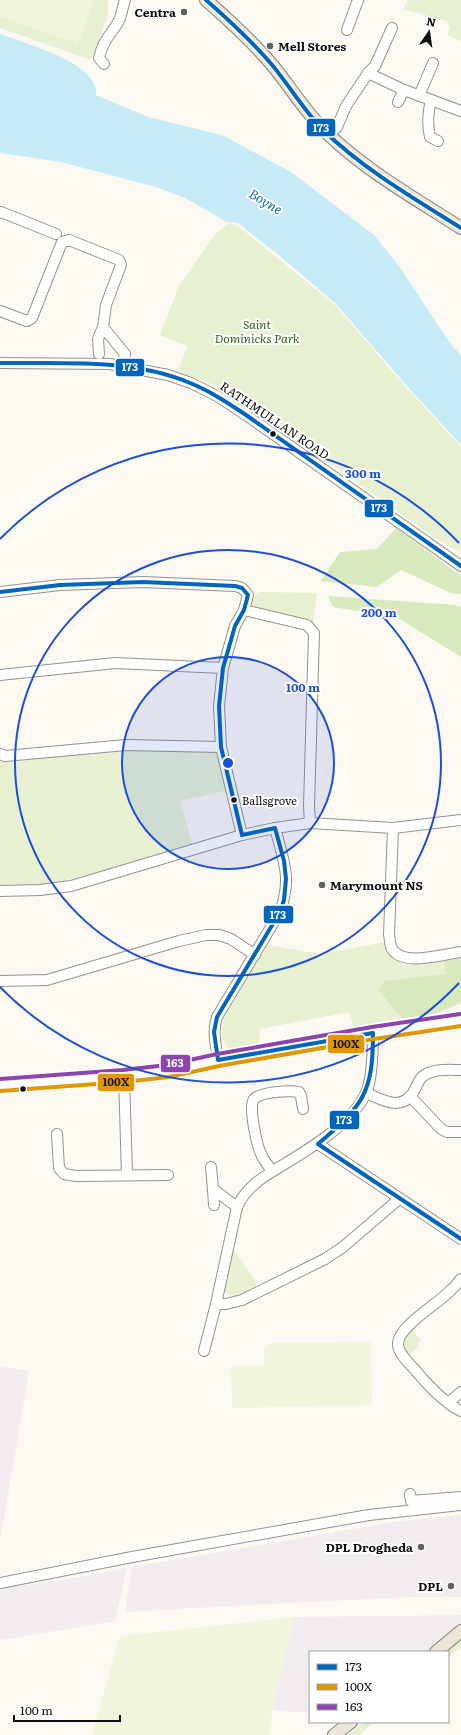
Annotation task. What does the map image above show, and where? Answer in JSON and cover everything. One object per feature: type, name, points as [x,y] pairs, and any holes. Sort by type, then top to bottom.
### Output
[{"type":"main road","points":[[206,0],[256,47],[313,118],[329,135],[367,167],[461,228]]},
{"type":"main road","points":[[437,1651],[461,1631]]},
{"type":"main road","points":[[334,1735],[350,1723]]},
{"type":"street","points":[[104,64],[99,58],[100,52],[106,38],[121,16],[125,0]]},
{"type":"street","points":[[347,30],[358,0]]},
{"type":"street","points":[[329,135],[337,127],[346,106],[374,66],[392,28]]},
{"type":"street","points":[[419,96],[433,63]]},
{"type":"street","points":[[368,73],[404,90],[461,111]]},
{"type":"street","points":[[398,102],[404,90]]},
{"type":"street","points":[[431,100],[428,112],[428,131],[430,137],[438,141]]},
{"type":"street","points":[[0,213],[1,212],[56,234]]},
{"type":"street","points":[[0,311],[26,321],[32,318],[62,242],[69,240],[119,260],[121,265],[106,305],[103,327],[98,339],[99,354]]},
{"type":"street","points":[[103,327],[125,354],[122,366]]},
{"type":"street","name":"RATHMULLAN ROAD","points":[[0,363],[110,364],[168,375],[216,396],[292,446],[461,566]]},
{"type":"street","points":[[0,592],[60,585],[143,582],[235,586],[242,588],[248,595],[244,610],[235,626],[222,668],[219,706],[221,747],[242,835]]},
{"type":"street","points":[[244,610],[307,625],[314,633],[309,806],[310,823]]},
{"type":"street","points":[[0,675],[115,663],[222,668]]},
{"type":"street","points":[[0,754],[5,756],[126,745],[221,747]]},
{"type":"street","points":[[0,891],[40,890],[71,886],[242,835],[275,828],[310,823],[393,828],[461,820]]},
{"type":"street","points":[[218,1060],[214,1024],[280,912],[286,895],[287,875],[275,828]]},
{"type":"street","points":[[393,828],[390,935],[391,948],[400,957],[413,959],[461,952]]},
{"type":"street","points":[[0,981],[47,980],[171,943],[206,935],[219,935],[255,954]]},
{"type":"street","points":[[0,1085],[124,1076],[168,1071],[218,1060],[373,1033],[461,1020]]},
{"type":"street","points":[[204,1351],[237,1207],[243,1194],[272,1171],[318,1144],[344,1122],[366,1093],[373,1050],[373,1033]]},
{"type":"street","points":[[366,1093],[390,1103],[402,1102],[408,1099],[422,1078],[429,1073],[440,1070],[461,1070]]},
{"type":"street","points":[[124,1076],[127,1175]]},
{"type":"street","points":[[272,1171],[262,1156],[258,1146],[251,1108],[253,1100],[259,1095],[293,1090],[299,1092],[303,1109]]},
{"type":"street","points":[[410,1096],[441,1129],[447,1132],[461,1132]]},
{"type":"street","points":[[57,1134],[59,1168],[64,1174],[76,1176],[168,1175]]},
{"type":"street","points":[[318,1144],[461,1240]]},
{"type":"street","points":[[211,1167],[214,1206]]},
{"type":"street","points":[[213,1189],[237,1207]]},
{"type":"street","points":[[216,1304],[226,1304],[242,1300],[325,1259],[344,1247],[399,1199]]},
{"type":"street","points":[[461,1278],[451,1290],[406,1328],[400,1336],[397,1344],[400,1352],[419,1375],[461,1411]]},
{"type":"street","points":[[449,1402],[461,1392]]},
{"type":"street","points":[[410,1494],[411,1501],[461,1498]]},
{"type":"street","points":[[0,1583],[132,1557],[368,1515],[461,1505]]},
{"type":"shaded area","points":[[0,1366],[29,1371],[0,1542]]},
{"type":"shaded area","points":[[461,1515],[461,1597],[413,1597],[125,1612],[132,1567],[400,1521]]},
{"type":"shaded area","points":[[127,1568],[115,1621],[0,1640],[0,1588],[64,1580]]},
{"type":"shaded area","points":[[461,1615],[461,1626],[428,1651],[309,1651],[309,1713],[272,1710],[294,1617]]},
{"type":"green space","points":[[0,0],[108,0],[108,15],[91,60],[0,28]]},
{"type":"green space","points":[[0,0],[93,0],[78,44],[0,17]]},
{"type":"green space","points":[[408,0],[461,0],[461,41],[447,35],[450,27],[446,21],[403,9]]},
{"type":"green space","name":"Saint Dominicks Park","points":[[230,223],[238,226],[335,305],[404,385],[461,447],[461,553],[432,536],[244,404],[209,383],[178,371],[187,346],[160,335],[179,286],[216,233]]},
{"type":"green space","points":[[396,528],[461,576],[461,594],[451,593],[401,570],[377,587],[321,581],[340,552],[377,549]]},
{"type":"green space","points":[[259,592],[317,593],[313,623],[253,606],[251,598]]},
{"type":"green space","points":[[328,596],[455,605],[461,607],[461,657],[398,618],[333,607]]},
{"type":"green space","points":[[114,750],[213,751],[217,755],[226,791],[180,801],[193,847],[51,884],[0,885],[0,760]]},
{"type":"green space","points":[[385,942],[392,955],[403,965],[444,961],[446,974],[378,992],[402,1018],[354,1027],[349,1012],[260,1029],[259,1043],[228,1049],[222,1037],[223,1019],[268,945],[321,954]]},
{"type":"green space","points":[[461,958],[461,1003],[432,1015],[402,1018],[378,991],[384,981],[446,974],[444,961]]},
{"type":"green space","points":[[232,1250],[234,1250],[257,1283],[256,1286],[238,1295],[229,1295],[225,1292],[223,1287]]},
{"type":"green space","points":[[412,1330],[421,1340],[417,1343],[419,1346],[409,1355],[404,1348],[403,1341]]},
{"type":"green space","points":[[371,1342],[372,1405],[232,1408],[231,1366],[264,1365],[265,1348],[272,1343]]},
{"type":"green space","points":[[294,1617],[272,1709],[270,1735],[92,1735],[120,1636]]},
{"type":"green space","points":[[461,1640],[461,1647],[449,1657],[449,1651],[447,1651]]},
{"type":"green space","points":[[363,1723],[373,1723],[359,1735],[348,1735]]},
{"type":"water","name":"Boyne","points":[[0,34],[68,60],[90,77],[95,86],[96,95],[148,117],[222,135],[291,172],[374,235],[399,266],[452,346],[461,355],[461,445],[407,386],[336,304],[238,223],[227,222],[185,198],[156,187],[61,162],[0,153]]},
{"type":"transit line","name":"173","points":[[206,0],[273,66],[315,122],[338,144],[371,170],[461,228]]},
{"type":"transit line","name":"173","points":[[0,363],[72,363],[121,366],[144,369],[167,375],[197,386],[246,415],[461,566]]},
{"type":"transit line","name":"173","points":[[0,592],[60,585],[143,582],[235,586],[242,588],[248,595],[244,610],[235,626],[223,668],[219,706],[221,747],[242,835],[275,828],[284,861],[286,879],[284,900],[280,912],[217,1017],[214,1032],[218,1060],[373,1033],[371,1071],[362,1097],[346,1119],[318,1144],[461,1239]]},
{"type":"transit line","name":"163","points":[[0,1079],[123,1070],[167,1065],[217,1054],[372,1027],[460,1014]]},
{"type":"transit line","name":"100X","points":[[0,1091],[124,1082],[169,1077],[219,1066],[374,1039],[461,1026]]},
{"type":"place","name":"Centra","points":[[184,12]]},
{"type":"place","name":"Mell Stores","points":[[270,46]]},
{"type":"place","name":"Ballsgrove","points":[[234,800]]},
{"type":"place","name":"Marymount NS","points":[[322,885]]},
{"type":"place","name":"DPL Drogheda","points":[[421,1547]]},
{"type":"place","name":"DPL","points":[[451,1586]]}]
